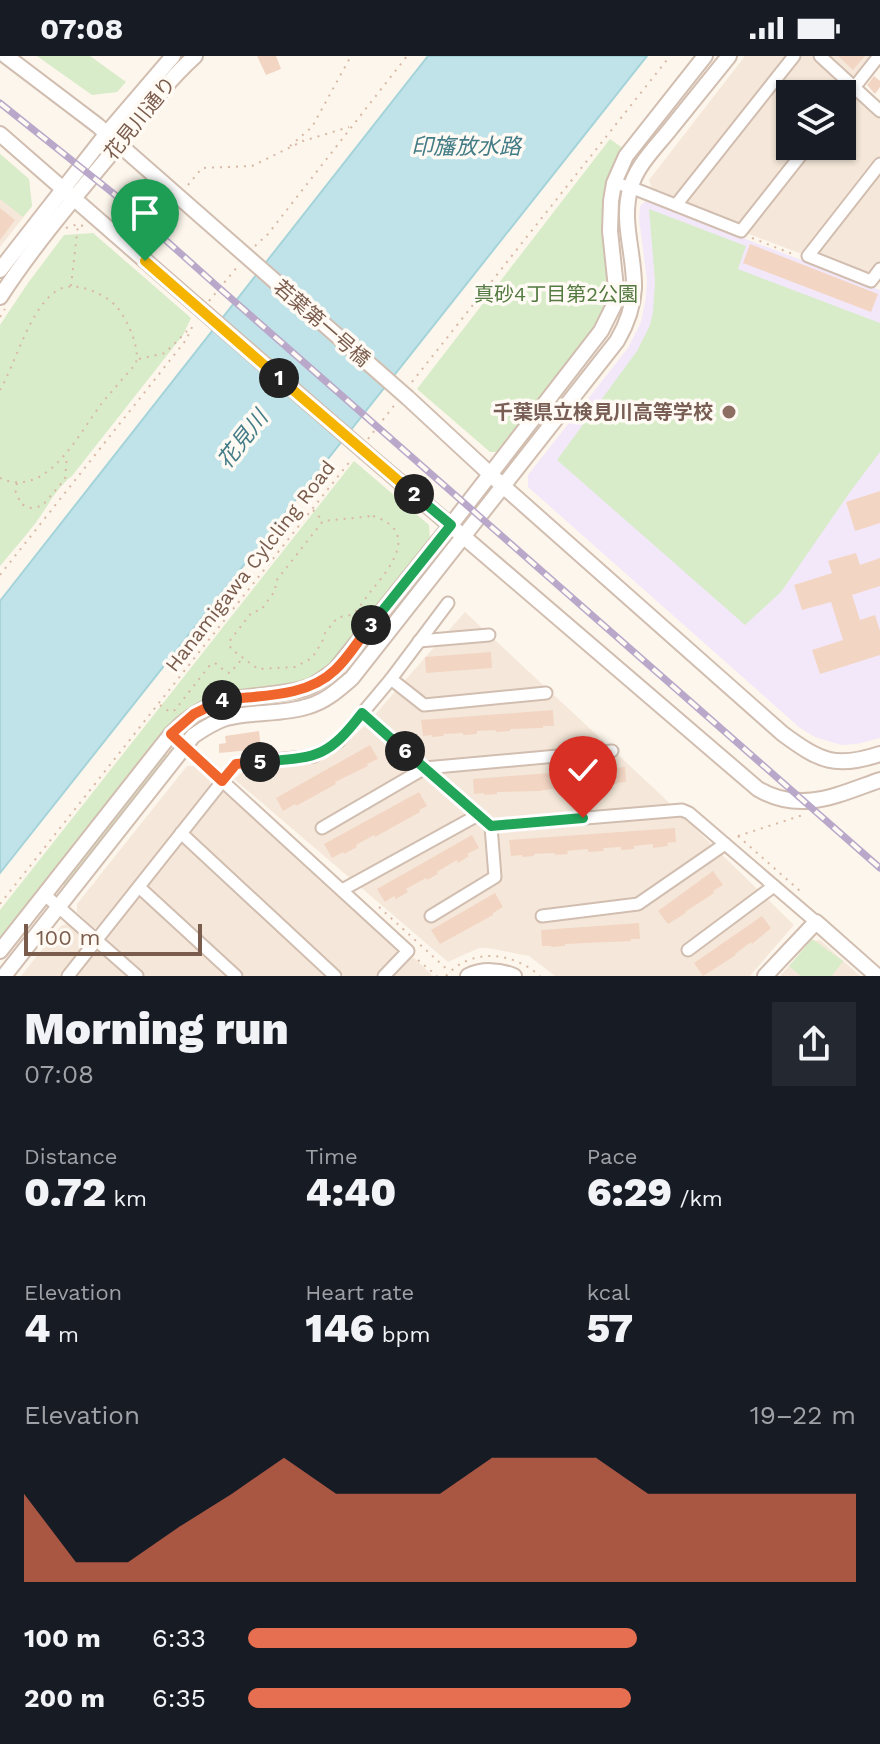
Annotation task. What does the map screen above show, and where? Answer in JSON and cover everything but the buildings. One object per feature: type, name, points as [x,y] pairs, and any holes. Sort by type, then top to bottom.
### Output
[{"type":"street","name":"若葉第一号橋","points":[[6,56],[107,133],[405,394],[503,486],[783,734],[818,757],[850,763],[880,754]]},
{"type":"street","name":"花見川通り","points":[[3,303],[15,275],[107,133],[173,56]]},
{"type":"street","name":"花見川通り","points":[[0,270],[68,194],[119,144],[173,76],[195,56]]},
{"type":"street","points":[[0,951],[171,734],[194,714],[220,701],[292,692],[312,686],[335,670],[491,475],[601,331],[614,305],[616,288],[610,231],[614,183],[626,156],[705,56]]},
{"type":"street","points":[[4,976],[193,736],[228,717],[294,710],[311,706],[332,695],[352,678],[464,536],[617,341],[626,325],[634,286],[628,230],[630,187],[641,166],[729,56]]},
{"type":"street","points":[[676,205],[794,56]]},
{"type":"street","points":[[820,56],[846,80]]},
{"type":"street","points":[[856,85],[879,56]]},
{"type":"street","points":[[856,89],[880,111]]},
{"type":"street","points":[[0,134],[758,789],[789,801],[819,801],[880,780]]},
{"type":"street","points":[[614,183],[741,231],[797,160]]},
{"type":"street","points":[[880,164],[808,256],[871,281],[880,269]]},
{"type":"street","points":[[68,976],[236,764],[314,756],[339,741],[448,603]]},
{"type":"street","points":[[419,641],[489,635]]},
{"type":"street","points":[[391,679],[424,705],[546,693]]},
{"type":"street","points":[[362,713],[491,826],[495,877],[431,916]]},
{"type":"street","points":[[171,734],[408,951],[384,976]]},
{"type":"street","points":[[322,828],[425,768],[612,751]]},
{"type":"street","points":[[491,826],[675,809],[689,813],[877,976]]},
{"type":"street","points":[[342,890],[478,815]]},
{"type":"street","points":[[181,833],[335,976]]},
{"type":"street","points":[[542,916],[638,904],[725,844]]},
{"type":"street","points":[[688,950],[774,886]]},
{"type":"street","points":[[139,887],[236,976]]},
{"type":"street","points":[[45,895],[137,976]]},
{"type":"street","points":[[765,976],[816,922]]},
{"type":"street","points":[[468,976],[483,971],[503,971],[514,976]]},
{"type":"path","points":[[287,150],[312,127],[351,56]]},
{"type":"path","points":[[363,450],[670,56]]},
{"type":"path","points":[[185,189],[202,168],[252,166],[303,141],[352,126]]},
{"type":"path","points":[[61,233],[78,224],[90,228]]},
{"type":"path","points":[[71,286],[78,224]]},
{"type":"path","points":[[741,231],[746,236],[798,256],[808,256]]},
{"type":"path","points":[[0,390],[33,319],[60,290],[71,286],[103,296],[117,308],[133,339],[138,359],[135,365],[103,402],[67,454],[40,476],[17,483],[0,478]]},
{"type":"path","points":[[0,317],[3,303]]},
{"type":"path","points":[[138,359],[165,353],[189,331]]},
{"type":"path","points":[[17,483],[15,490],[21,504],[31,508],[42,506],[65,479],[67,454]]},
{"type":"path","name":"Hanamigawa Cylcling Road","points":[[0,904],[351,460]]},
{"type":"path","points":[[53,494],[60,499]]},
{"type":"path","points":[[312,509],[323,521]]},
{"type":"path","points":[[373,516],[389,523],[398,536],[399,544],[391,567],[352,615],[337,618],[307,662],[295,667],[258,669],[243,658],[231,649],[231,639],[252,612],[261,610],[275,591],[276,581],[323,521],[373,516]]},
{"type":"path","points":[[158,704],[170,712],[175,710],[210,665],[215,663],[230,673],[243,658]]},
{"type":"path","points":[[807,898],[738,836],[808,814]]},
{"type":"path","points":[[361,880],[370,899],[450,972]]},
{"type":"path","points":[[408,951],[437,976]]},
{"type":"shaded area","points":[[745,56],[788,56],[678,194],[673,196],[651,187],[649,180]]},
{"type":"shaded area","points":[[800,56],[811,56],[838,80],[781,80]]},
{"type":"shaded area","points":[[828,56],[873,56],[857,76],[851,77]]},
{"type":"shaded area","points":[[776,86],[776,160],[791,160],[742,222],[737,224],[688,207],[686,199]]},
{"type":"shaded area","points":[[856,99],[880,118],[880,156],[802,254],[748,232],[805,160],[856,160]]},
{"type":"shaded area","points":[[0,154],[29,179],[32,206],[0,247]]},
{"type":"shaded area","points":[[880,173],[880,263],[869,274],[821,256],[819,251]]},
{"type":"shaded area","name":"千葉県立検見川高等学校","points":[[646,201],[880,290],[880,738],[841,745],[815,737],[800,728],[528,487],[528,475],[628,348],[641,322],[647,280],[639,219],[640,206]]},
{"type":"shaded area","points":[[465,612],[660,794],[794,925],[750,976],[555,976],[529,956],[488,948],[479,948],[448,962],[234,779],[244,771],[273,770],[329,756],[364,727]]},
{"type":"shaded area","points":[[187,766],[194,766],[210,781],[211,787],[100,927],[94,928],[77,912],[77,904]]},
{"type":"shaded area","points":[[221,791],[227,791],[398,949],[399,955],[379,976],[344,976],[190,835],[190,829]]},
{"type":"shaded area","points":[[179,844],[185,845],[329,976],[244,976],[149,889],[149,883]]},
{"type":"shaded area","points":[[137,897],[143,897],[229,976],[144,976],[106,942],[106,936]]},
{"type":"shaded area","points":[[68,923],[85,938],[86,945],[62,976],[21,976],[61,926]]},
{"type":"shaded area","points":[[820,940],[860,976],[780,976],[811,941]]},
{"type":"shaded area","points":[[101,950],[129,976],[75,976],[95,951]]},
{"type":"shaded area","points":[[410,958],[414,958],[433,976],[393,976]]},
{"type":"green space","points":[[37,56],[90,56],[126,82],[117,92],[92,95]]},
{"type":"green space","name":"真砂4丁目第2公園","points":[[610,139],[624,149],[610,176],[611,300],[604,317],[497,452],[490,452],[417,389]]},
{"type":"green space","points":[[0,154],[29,179],[32,206],[23,217],[0,199]]},
{"type":"green space","name":"千葉県立検見川高等学校","points":[[649,209],[746,246],[738,269],[880,323],[880,452],[781,592],[745,625],[557,460],[637,351],[650,325],[655,281]]},
{"type":"green space","points":[[93,233],[191,318],[183,335],[0,566],[0,325],[64,235]]},
{"type":"green space","points":[[354,461],[429,525],[430,539],[330,668],[312,679],[285,687],[220,696],[191,707],[165,729],[167,733],[0,945],[0,910]]},
{"type":"green space","points":[[164,754],[169,758],[64,886],[63,883]]},
{"type":"green space","points":[[812,939],[843,961],[832,976],[801,976],[789,966]]},
{"type":"water","name":"印旛放水路","points":[[428,56],[647,56],[0,873],[0,601]]},
{"type":"railway","points":[[0,103],[114,194],[880,868]]},
{"type":"place","name":"千葉県立検見川高等学校","points":[[729,412]]},
{"type":"route","points":[[145,261],[451,525],[335,670],[312,686],[292,692],[220,701],[206,706],[171,734],[222,781],[236,764],[314,756],[325,751],[339,741],[362,713],[491,826],[583,818]]},
{"type":"water label","name":"花見川","points":[[242,439]]}]
